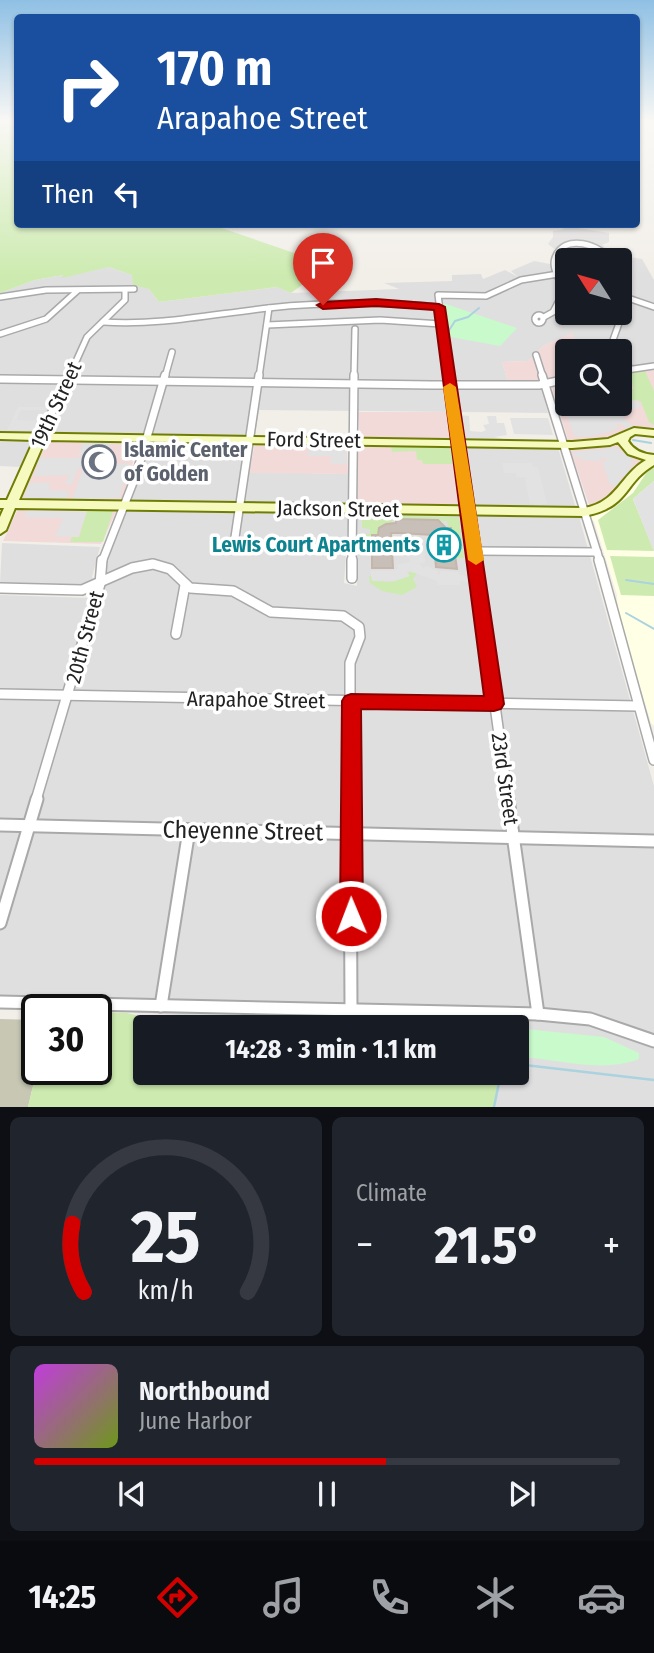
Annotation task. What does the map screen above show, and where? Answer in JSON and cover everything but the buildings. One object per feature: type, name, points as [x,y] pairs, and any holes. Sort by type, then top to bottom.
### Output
[{"type":"main road","name":"Ford Street","points":[[0,436],[562,445],[599,444],[626,434],[650,431]]},
{"type":"main road","points":[[626,434],[623,441],[629,450],[654,459]]},
{"type":"main road","name":"19th Street","points":[[0,530],[5,504],[41,436]]},
{"type":"main road","name":"Jackson Street","points":[[5,504],[584,513],[604,507],[629,486],[639,469],[654,459]]},
{"type":"street","points":[[566,248],[600,248]]},
{"type":"street","name":"23rd Street","points":[[538,1014],[438,295],[486,296],[520,280],[555,274]]},
{"type":"street","points":[[0,297],[46,290],[134,289]]},
{"type":"street","name":"19th Street","points":[[41,436],[88,337],[125,300],[125,290]]},
{"type":"street","points":[[0,334],[46,319],[77,291]]},
{"type":"street","points":[[632,299],[654,307]]},
{"type":"street","points":[[103,322],[152,325],[269,308],[376,303],[439,307]]},
{"type":"street","points":[[269,308],[234,544],[353,549]]},
{"type":"street","points":[[544,317],[555,308]]},
{"type":"street","points":[[267,324],[380,320],[441,324]]},
{"type":"street","points":[[352,578],[355,329]]},
{"type":"street","name":"20th Street","points":[[0,923],[69,696],[108,545],[124,506],[172,352]]},
{"type":"street","points":[[536,355],[597,552],[654,760]]},
{"type":"street","points":[[632,369],[654,366]]},
{"type":"street","points":[[0,379],[449,385],[555,381]]},
{"type":"street","points":[[475,551],[597,552]]},
{"type":"street","points":[[0,588],[82,590],[132,568],[153,564],[170,569],[185,585],[197,590],[233,591],[271,612],[343,616],[354,621],[360,632],[349,663],[351,1010]]},
{"type":"street","points":[[176,634],[185,585]]},
{"type":"street","name":"Arapahoe Street","points":[[0,694],[638,706]]},
{"type":"street","name":"Cheyenne Street","points":[[0,825],[654,841]]},
{"type":"street","points":[[161,1006],[189,830]]},
{"type":"street","points":[[0,1002],[538,1014],[590,1018],[654,1041]]},
{"type":"shaded area","points":[[578,228],[609,233],[609,242],[602,245],[606,248],[555,249],[548,244],[553,237],[553,231]]},
{"type":"shaded area","points":[[555,255],[555,326],[632,326],[632,258],[642,259],[654,280],[654,364],[632,367],[632,339],[574,339],[571,334],[543,346],[528,361],[502,362],[510,388],[542,389],[548,413],[259,410],[249,472],[348,474],[349,503],[346,512],[349,516],[344,583],[357,586],[356,515],[359,513],[464,515],[474,592],[485,592],[473,515],[582,518],[580,520],[654,786],[654,1107],[495,1107],[497,1085],[529,1085],[529,1015],[180,1015],[112,1011],[112,994],[21,994],[21,1005],[0,1004],[0,595],[92,598],[153,434],[0,432],[0,293],[35,280],[109,267],[132,275],[149,289],[159,302],[278,287],[291,293],[399,289],[384,283],[452,281],[452,275],[481,274],[483,279],[505,270],[518,277],[511,271],[534,261],[550,264]]},
{"type":"shaded area","points":[[572,333],[575,339],[559,339]]},
{"type":"shaded area","points":[[555,341],[555,378],[537,382],[508,382],[502,362],[528,361],[543,346]]},
{"type":"shaded area","points":[[654,368],[654,427],[635,427],[612,438],[592,442],[568,440],[561,416],[632,416],[632,371]]},
{"type":"shaded area","points":[[636,400],[642,407],[632,409],[632,401]]},
{"type":"shaded area","points":[[18,407],[49,407],[44,410],[21,410],[16,420],[43,421],[35,431],[7,430]]},
{"type":"shaded area","points":[[358,412],[448,412],[452,438],[360,438]]},
{"type":"shaded area","points":[[460,415],[469,416],[470,431],[482,432],[486,430],[483,425],[489,424],[487,416],[496,416],[497,423],[504,423],[507,435],[494,437],[509,440],[463,439]]},
{"type":"shaded area","points":[[567,416],[622,416],[634,427],[628,429],[619,423],[616,425],[619,428],[593,436],[578,437],[573,434]]},
{"type":"shaded area","points":[[510,418],[548,418],[553,435],[514,434]]},
{"type":"shaded area","points":[[0,439],[33,441],[21,467],[0,466]]},
{"type":"shaded area","points":[[48,440],[138,441],[131,458],[133,462],[122,502],[19,500]]},
{"type":"shaded area","points":[[620,442],[645,460],[597,507],[586,507],[589,505],[570,449]]},
{"type":"shaded area","points":[[83,443],[111,443],[109,447],[93,445],[85,468],[108,470],[111,464],[130,463],[119,498],[72,500],[83,468],[78,469],[72,484],[65,484],[69,475],[33,476],[39,465],[36,465],[38,460],[82,458],[83,456],[78,456]]},
{"type":"shaded area","points":[[255,443],[347,444],[348,474],[249,473]]},
{"type":"shaded area","points":[[309,445],[346,445],[347,464],[331,464],[331,456],[308,456]]},
{"type":"shaded area","points":[[358,445],[453,446],[463,507],[357,506]]},
{"type":"shaded area","points":[[465,446],[558,448],[575,505],[579,509],[471,507]]},
{"type":"shaded area","points":[[613,447],[622,451],[620,454],[624,452],[633,457],[630,460],[634,462],[632,466],[626,466],[631,468],[625,478],[620,476],[622,483],[617,489],[615,485],[610,485],[602,461],[581,460],[579,457],[575,458],[573,452],[600,449],[603,452],[602,449]]},
{"type":"shaded area","points":[[502,463],[532,463],[533,467],[538,467],[547,504],[542,504],[543,508],[530,504],[525,479],[529,478],[517,477],[516,473],[504,473]]},
{"type":"shaded area","points":[[654,463],[654,726],[618,614],[617,595],[594,521],[590,520],[589,516],[602,512],[627,493],[641,474]]},
{"type":"shaded area","points":[[654,481],[654,552],[633,499]]},
{"type":"shaded area","points":[[29,483],[50,483],[49,490],[69,491],[66,499],[24,498]]},
{"type":"shaded area","points":[[22,508],[117,510],[101,544],[3,541],[17,511]]},
{"type":"shaded area","points":[[27,511],[87,511],[78,537],[55,536],[63,518],[24,517]]},
{"type":"shaded area","points":[[404,538],[424,540],[425,563],[420,563],[423,568],[427,566],[438,571],[439,575],[440,571],[458,572],[467,576],[467,582],[460,581],[460,585],[438,585],[437,581],[410,571],[407,572],[410,576],[395,581],[372,581],[370,571],[391,571],[399,568],[396,565],[410,562],[409,558],[398,552],[398,542]]},
{"type":"shaded area","points":[[2,543],[100,547],[92,577],[94,580],[78,585],[0,584]]},
{"type":"shaded area","points":[[0,1019],[21,1020],[21,1085],[33,1085],[28,1107],[0,1107]]},
{"type":"green space","points":[[0,173],[14,173],[14,228],[222,228],[329,265],[291,293],[277,287],[159,302],[149,289],[133,285],[132,275],[109,267],[62,278],[63,275],[35,280],[0,293]]},
{"type":"green space","points":[[443,303],[517,328],[500,346],[445,336]]},
{"type":"green space","points":[[645,371],[654,391],[654,425],[649,422],[641,402],[632,401],[632,373]]},
{"type":"green space","points":[[391,446],[450,446],[453,448],[455,464],[423,464],[422,460],[417,460],[416,451],[392,452]]},
{"type":"green space","points":[[654,467],[654,481],[633,499],[654,551],[607,550],[598,520],[633,493],[647,472]]},
{"type":"green space","points":[[87,511],[113,511],[103,542],[70,542],[72,537],[79,537]]},
{"type":"green space","points":[[362,515],[392,516],[392,524],[379,528],[378,535],[362,539],[362,534],[370,534],[370,529],[362,528]]},
{"type":"green space","points":[[395,516],[459,517],[464,558],[455,558],[451,528],[448,528],[447,521],[397,519]]},
{"type":"green space","points":[[610,556],[654,557],[654,596],[621,595]]},
{"type":"green space","points":[[406,572],[417,573],[413,579],[417,587],[402,595],[382,591],[370,583],[369,576],[373,576],[372,581],[392,582],[409,576]]},
{"type":"green space","points":[[112,1013],[135,1015],[133,1015],[133,1085],[497,1085],[498,1092],[495,1107],[28,1107],[33,1085],[112,1085]]},
{"type":"green space","points":[[529,1029],[604,1037],[639,1053],[639,1059],[609,1065],[531,1058]]},
{"type":"waterway","points":[[448,348],[446,335],[455,321],[468,317],[479,308]]},
{"type":"waterway","points":[[449,352],[450,358]]},
{"type":"waterway","points":[[633,440],[651,443]]},
{"type":"waterway","points":[[626,580],[654,584]]},
{"type":"waterway","points":[[626,613],[654,629]]},
{"type":"waterway","points":[[529,1066],[654,1080]]},
{"type":"waterway","points":[[494,1107],[499,1085]]},
{"type":"slow traffic","points":[[450,387],[476,560]]},
{"type":"place","name":"Islamic Center of Golden","points":[[99,462]]},
{"type":"place","name":"Lewis Court Apartments","points":[[444,545]]},
{"type":"route","points":[[323,305],[376,303],[439,307],[483,605],[494,704],[351,701],[351,916]]}]
